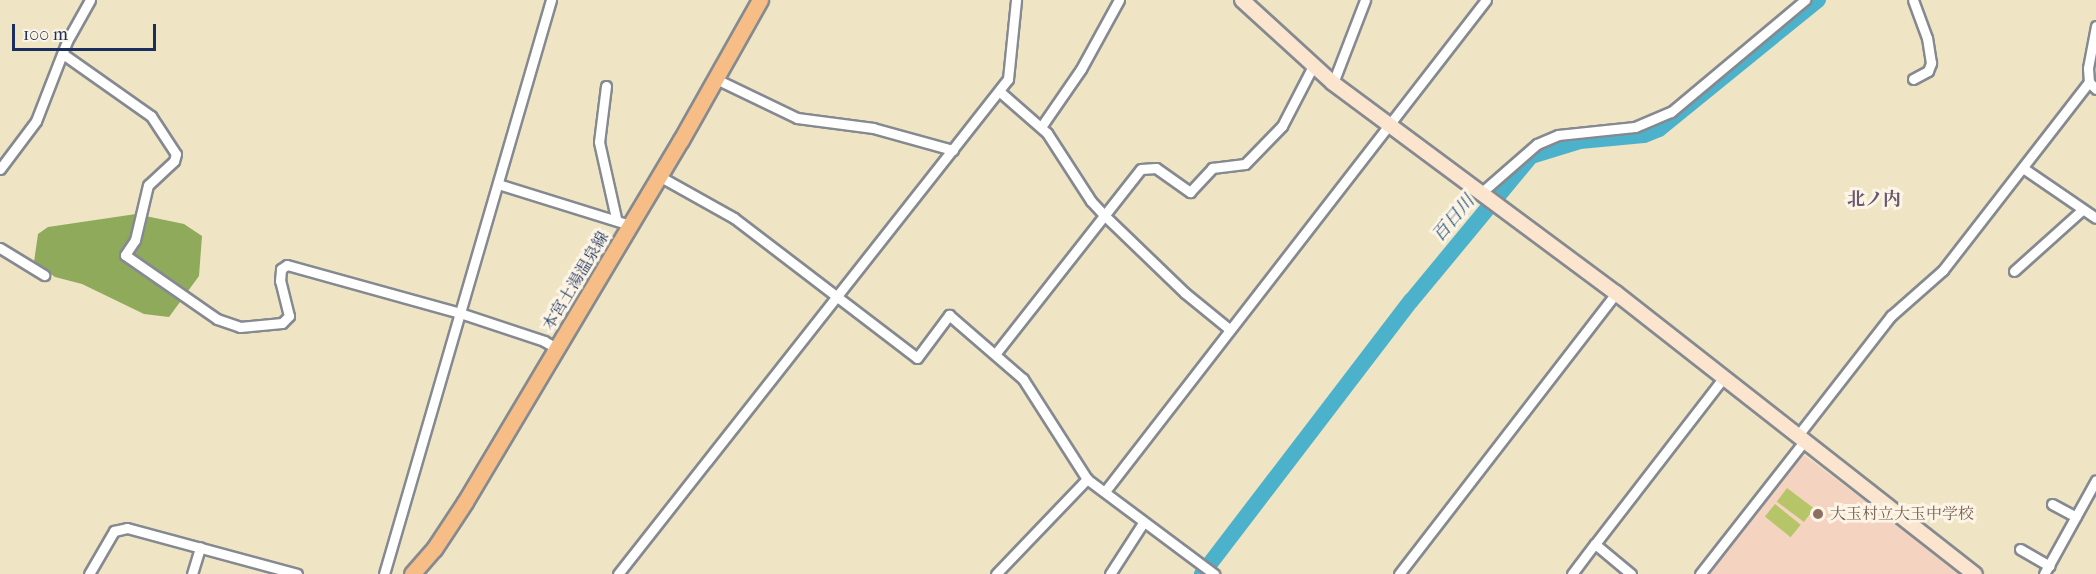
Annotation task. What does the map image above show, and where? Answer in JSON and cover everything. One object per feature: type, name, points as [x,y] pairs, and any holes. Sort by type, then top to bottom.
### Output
[{"type":"main road","name":"本宮土湯温泉線","points":[[412,574],[434,549],[465,502],[659,176],[760,0]]},
{"type":"street","points":[[0,169],[36,121],[63,54],[90,0]]},
{"type":"street","points":[[384,574],[551,0]]},
{"type":"street","points":[[618,574],[999,92],[1008,79],[1016,0]]},
{"type":"street","points":[[1041,127],[1082,69],[1119,0]]},
{"type":"street","points":[[1242,0],[1333,83],[1617,293],[1975,574]]},
{"type":"street","points":[[1333,83],[1365,0]]},
{"type":"street","points":[[1106,490],[1486,0]]},
{"type":"street","points":[[1485,194],[1537,144],[1558,135],[1635,127],[1671,112],[1805,0]]},
{"type":"street","points":[[1913,0],[1927,38],[1930,63],[1928,71],[1913,79]]},
{"type":"street","points":[[1700,574],[1891,316],[1936,278],[2023,168],[2093,86],[2088,68],[2096,26]]},
{"type":"street","points":[[63,54],[151,116],[176,154],[174,161],[148,185],[135,240],[125,255],[217,319],[240,327],[282,323],[289,316],[280,281],[281,269],[287,265],[460,313],[556,348]]},
{"type":"street","points":[[996,352],[1141,169],[1156,168],[1190,192],[1212,168],[1245,164],[1282,126],[1313,66]]},
{"type":"street","points":[[716,78],[797,118],[873,128],[954,150]]},
{"type":"street","points":[[606,86],[599,142],[616,218]]},
{"type":"street","points":[[999,92],[1041,127],[1104,215],[1185,292],[1229,329]]},
{"type":"street","points":[[2023,168],[2096,218]]},
{"type":"street","points":[[659,176],[734,218],[917,358],[949,315],[996,352],[1042,404],[1064,447],[1087,479],[1106,490],[1143,523],[1213,573]]},
{"type":"street","points":[[498,184],[616,218],[630,225]]},
{"type":"street","points":[[2014,271],[2082,210]]},
{"type":"street","points":[[0,248],[44,275]]},
{"type":"street","points":[[1399,574],[1617,293]]},
{"type":"street","points":[[1572,574],[1724,377]]},
{"type":"street","points":[[996,574],[1087,479]]},
{"type":"street","points":[[2020,549],[2046,570],[2096,480]]},
{"type":"street","points":[[2052,504],[2076,517]]},
{"type":"street","points":[[1110,574],[1143,523]]},
{"type":"street","points":[[89,574],[114,531],[126,528],[297,574]]},
{"type":"street","points":[[1595,544],[1631,574]]},
{"type":"street","points":[[192,574],[200,547]]},
{"type":"shaded area","name":"大玉村立大玉中学校","points":[[1802,454],[1963,574],[1706,574]]},
{"type":"green space","points":[[136,214],[184,224],[202,236],[199,276],[169,317],[144,314],[82,284],[55,277],[34,262],[38,234],[48,227]]},
{"type":"green space","points":[[1787,488],[1814,508],[1804,522],[1777,502]]},
{"type":"green space","points":[[1775,504],[1801,525],[1791,537],[1765,516]]},
{"type":"waterway","name":"百日川","points":[[1202,574],[1411,301],[1531,156],[1580,141],[1644,135],[1659,129],[1818,0]]},
{"type":"place","name":"大玉村立大玉中学校","points":[[1818,514]]},
{"type":"district","name":"北ノ内","points":[[1874,200]]}]
